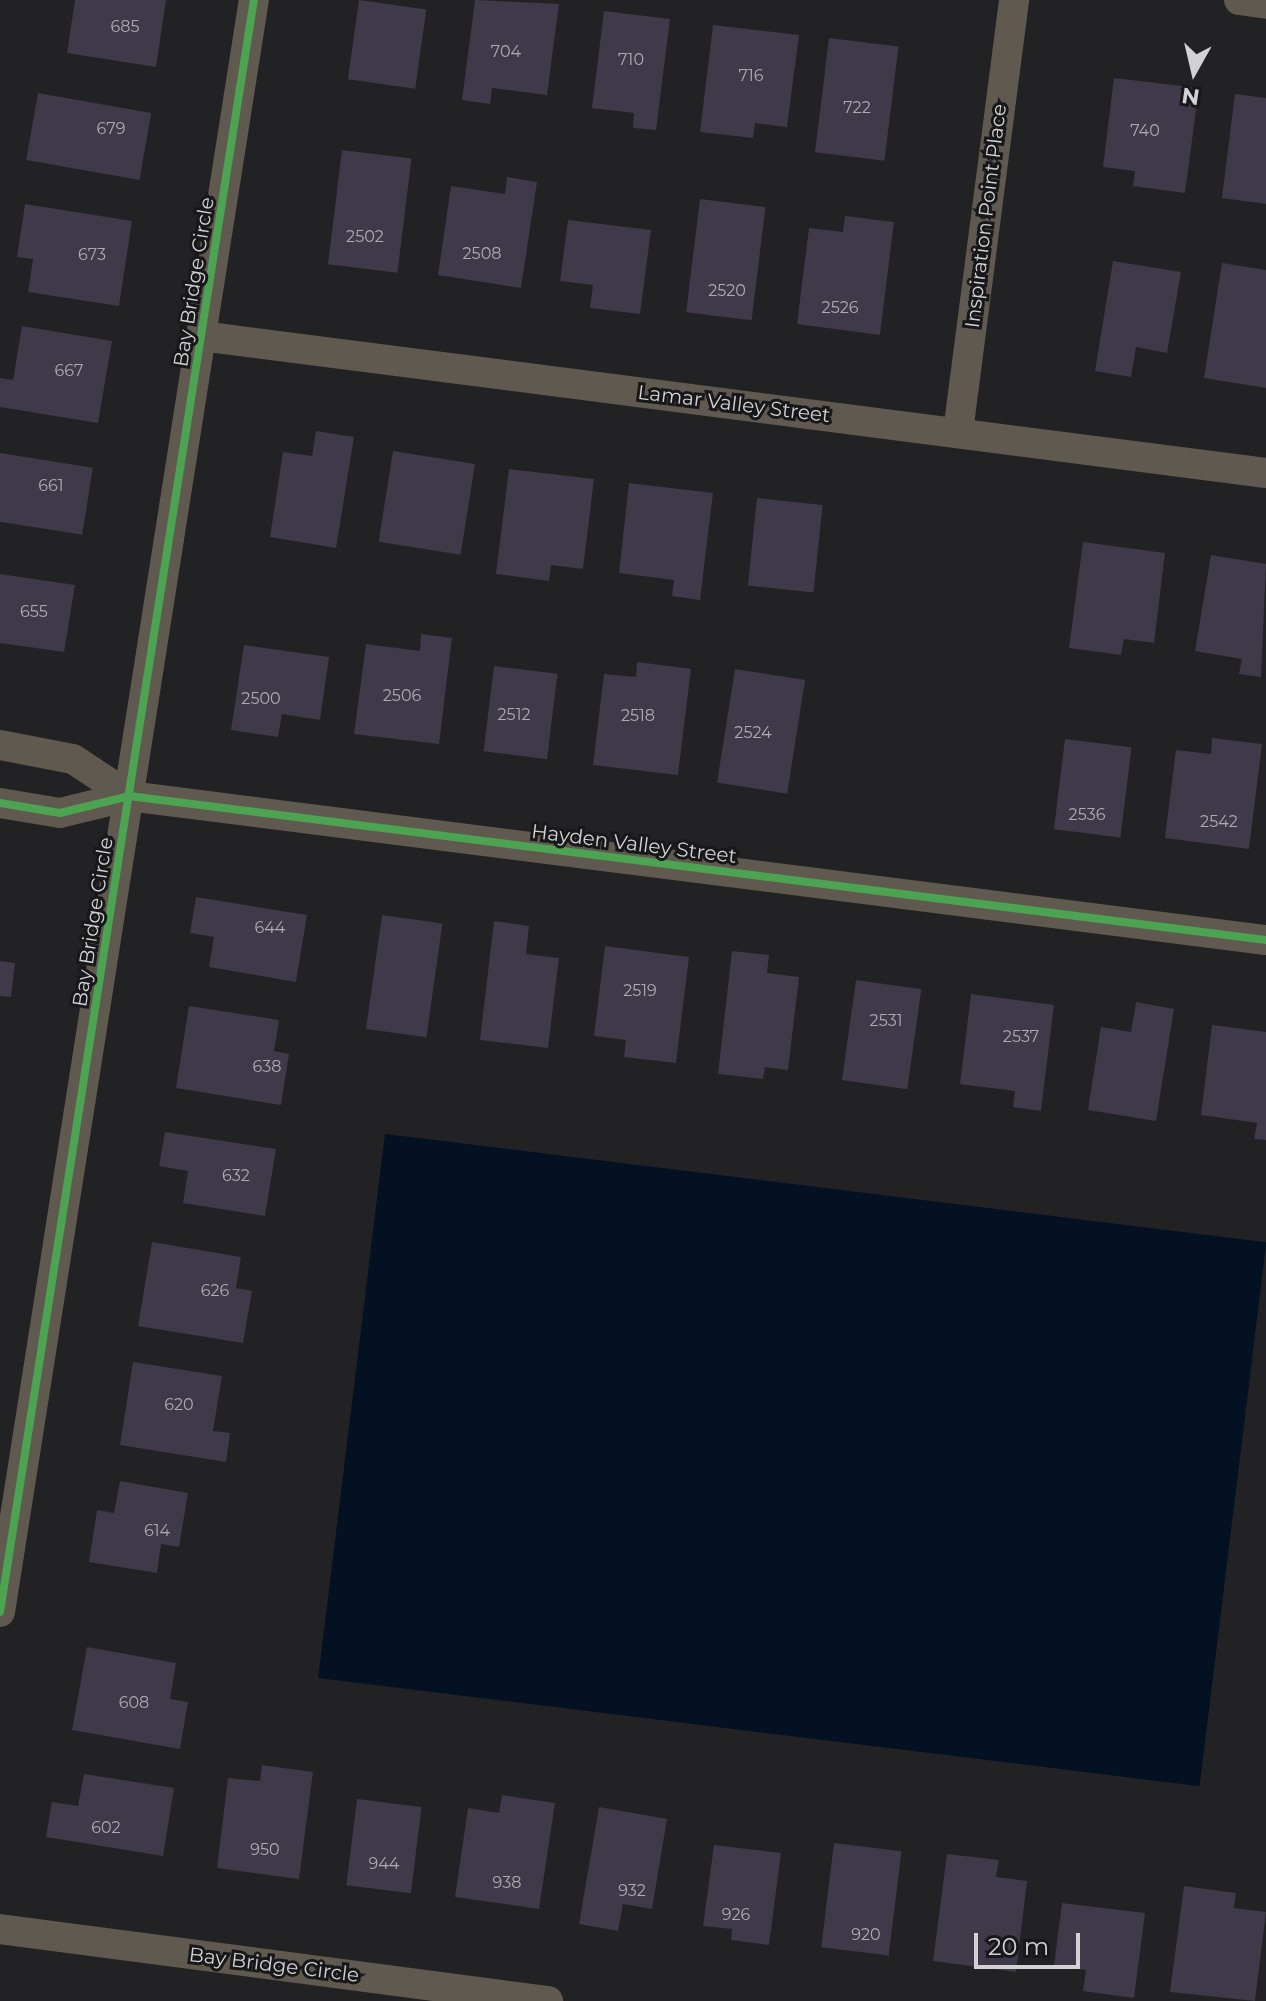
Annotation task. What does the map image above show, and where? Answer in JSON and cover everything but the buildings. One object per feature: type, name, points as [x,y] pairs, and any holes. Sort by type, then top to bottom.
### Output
[{"type":"street","name":"Bay Bridge Circle","points":[[0,1612],[254,0]]},
{"type":"street","name":"Inspiration Point Place","points":[[958,432],[1014,0]]},
{"type":"street","points":[[1239,0],[1266,4]]},
{"type":"street","name":"Lamar Valley Street","points":[[201,336],[1266,473]]},
{"type":"street","name":"Hayden Valley Street","points":[[0,745],[73,759],[129,796]]},
{"type":"street","name":"Hayden Valley Street","points":[[0,803],[60,813],[129,796],[1266,940]]},
{"type":"street","name":"Bay Bridge Circle","points":[[0,1929],[548,2001]]},
{"type":"water","points":[[385,1134],[1266,1242],[1200,1786],[318,1678]]},
{"type":"cycle path","points":[[0,1612],[254,0]]},
{"type":"cycle path","points":[[0,803],[60,813],[129,796],[1266,940]]}]
